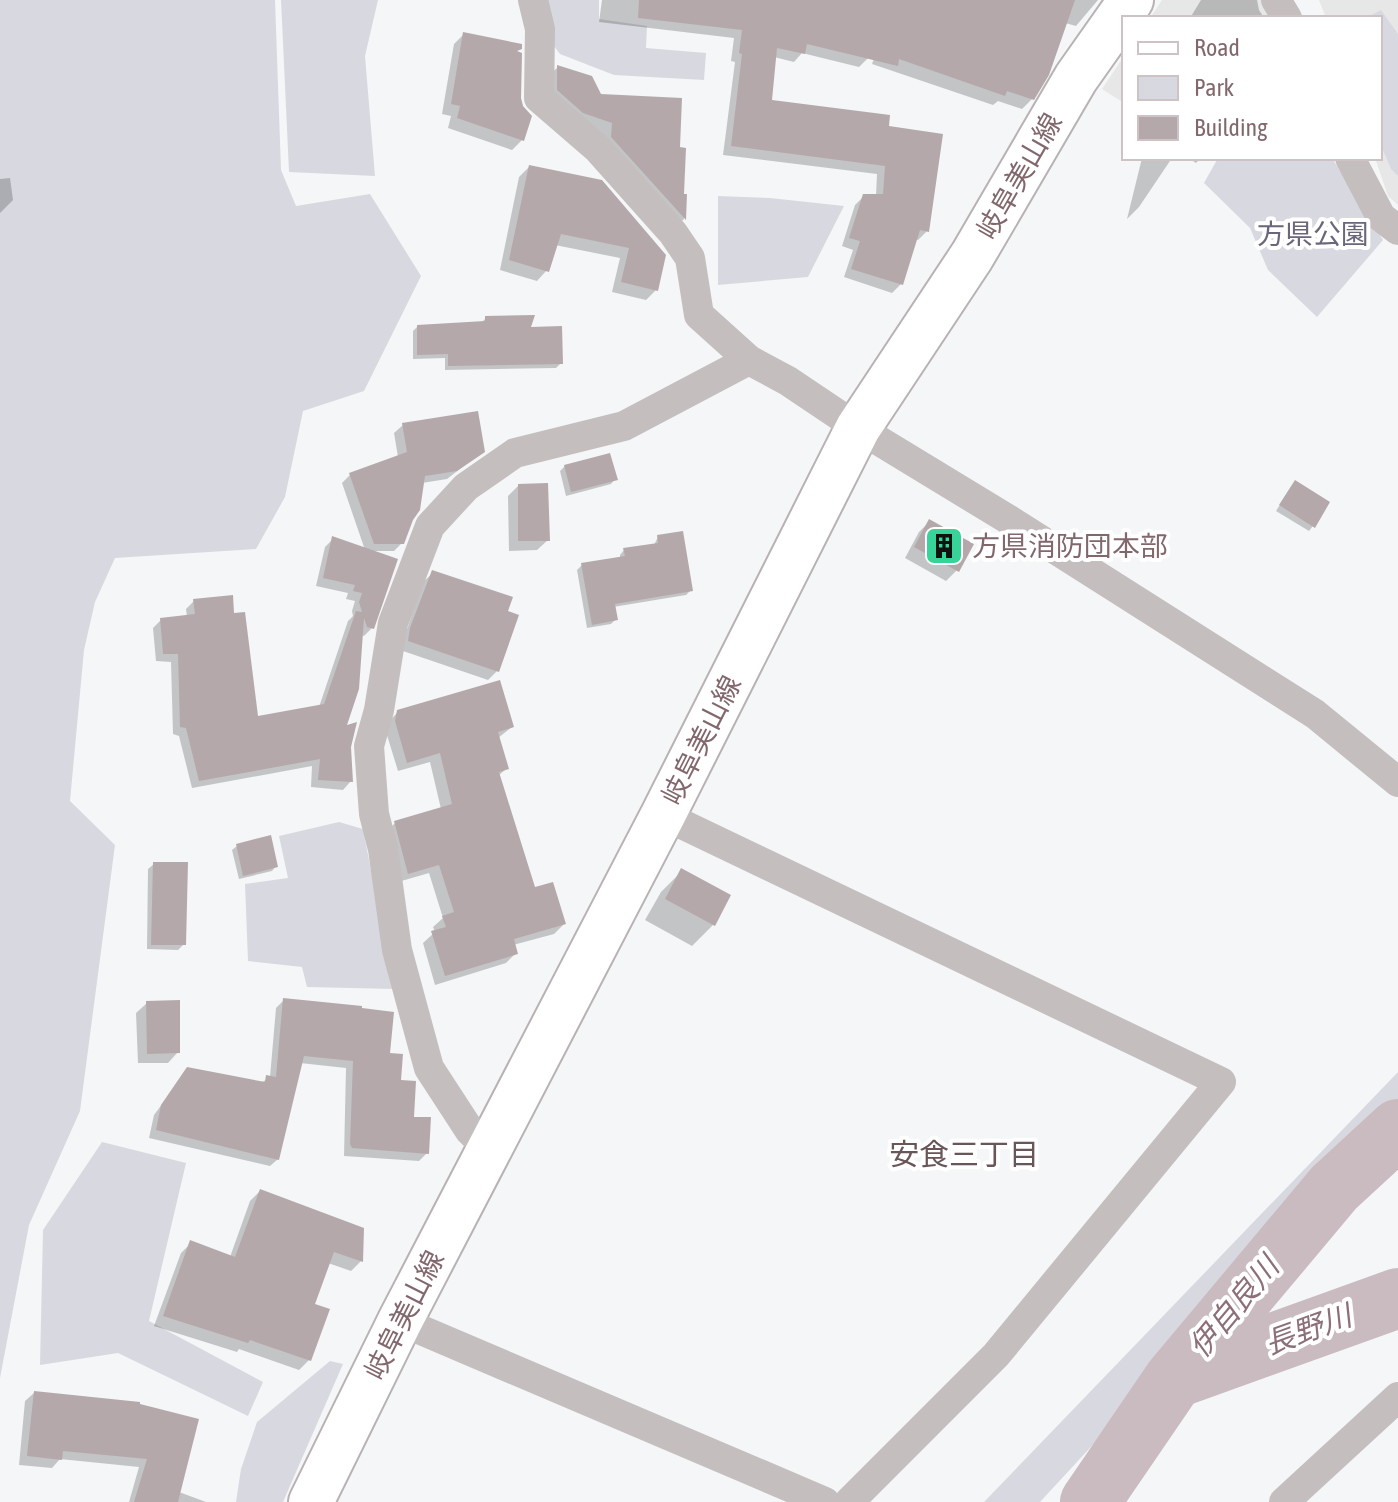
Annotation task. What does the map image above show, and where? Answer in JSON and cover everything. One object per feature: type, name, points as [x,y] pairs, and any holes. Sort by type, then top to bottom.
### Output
[{"type":"main road","name":"岐阜美山線","points":[[311,1502],[400,1321],[663,815],[858,428],[972,256],[1076,78],[1131,0]]},
{"type":"street","points":[[533,0],[540,29],[539,98],[598,149],[673,233],[690,258],[699,315],[749,360],[788,381],[1315,714],[1398,782]]},
{"type":"street","points":[[1351,160],[1381,217],[1398,230]]},
{"type":"street","points":[[490,1151],[470,1131],[429,1068],[397,950],[383,849],[374,814],[369,746],[379,710],[393,623],[430,526],[466,487],[515,453],[624,426],[749,360]]},
{"type":"street","points":[[663,815],[1221,1082],[996,1355],[849,1502]]},
{"type":"street","points":[[400,1321],[825,1502]]},
{"type":"street","points":[[1284,1502],[1398,1397]]},
{"type":"shaded area","points":[[1162,0],[1264,0],[1274,16],[1151,16]]},
{"type":"shaded area","points":[[1319,0],[1398,0],[1398,205],[1388,196],[1376,160],[1382,160],[1382,16],[1325,16]]},
{"type":"shaded area","points":[[1122,59],[1122,102],[1102,89]]},
{"type":"green space","points":[[0,0],[275,0],[281,170],[296,206],[370,194],[421,276],[364,391],[303,411],[285,497],[256,549],[115,558],[95,602],[84,650],[70,801],[115,845],[80,1111],[29,1225],[0,1378]]},
{"type":"green space","points":[[281,0],[378,0],[365,56],[375,176],[289,172]]},
{"type":"green space","points":[[529,0],[599,0],[599,19],[647,26],[646,48],[706,53],[704,80],[614,75],[560,54],[535,21]]},
{"type":"green space","points":[[1381,10],[1398,34],[1398,176],[1391,169],[1382,148],[1382,16],[1370,16]]},
{"type":"green space","name":"方県公園","points":[[1217,160],[1333,160],[1383,240],[1317,317],[1268,270],[1250,228],[1204,183]]},
{"type":"green space","points":[[718,196],[844,206],[808,277],[718,285]]},
{"type":"green space","points":[[339,822],[363,829],[394,989],[307,987],[302,967],[248,961],[245,884],[288,878],[279,836]]},
{"type":"green space","points":[[1398,1072],[1398,1114],[1253,1259],[1112,1424],[1040,1502],[984,1502]]},
{"type":"green space","points":[[102,1142],[186,1163],[149,1321],[263,1382],[248,1416],[118,1353],[40,1365],[43,1230]]},
{"type":"green space","points":[[330,1361],[343,1364],[283,1502],[236,1502],[241,1469],[257,1422]]},
{"type":"building","points":[[639,0],[1075,0],[1049,75],[1034,100],[1007,91],[1005,96],[899,59],[898,66],[807,44],[805,54],[777,48],[772,100],[890,115],[889,126],[943,134],[929,232],[920,230],[903,285],[851,269],[860,241],[849,238],[863,194],[883,194],[885,166],[731,146],[742,30],[638,18]]},
{"type":"building","points":[[463,32],[522,44],[522,49],[517,51],[522,53],[521,98],[523,106],[532,116],[524,141],[457,118],[460,106],[451,104]]},
{"type":"building","points":[[557,65],[592,76],[601,94],[682,98],[680,147],[686,148],[686,220],[611,137],[612,123],[583,113],[557,90]]},
{"type":"building","points":[[529,165],[602,180],[666,255],[658,291],[621,282],[629,248],[561,234],[549,272],[509,260]]},
{"type":"building","points":[[535,315],[531,327],[562,326],[563,364],[448,366],[448,354],[417,355],[417,325],[485,321],[485,316]]},
{"type":"building","points":[[478,411],[485,452],[457,471],[425,476],[420,510],[404,544],[374,544],[349,473],[407,452],[402,423]]},
{"type":"building","points":[[610,453],[618,480],[571,492],[564,465]]},
{"type":"building","points":[[1295,480],[1330,502],[1315,528],[1279,505]]},
{"type":"building","points":[[548,483],[550,541],[518,541],[518,484]]},
{"type":"building","name":"方県消防団本部","points":[[929,519],[974,544],[959,572],[914,547]]},
{"type":"building","points":[[683,531],[693,591],[615,604],[618,620],[592,625],[581,563],[625,556],[623,548],[658,543],[657,535]]},
{"type":"building","points":[[332,536],[398,559],[374,629],[367,627],[364,618],[359,689],[347,725],[357,722],[351,747],[353,782],[318,780],[320,759],[199,781],[186,728],[180,727],[178,654],[163,654],[160,618],[195,614],[193,599],[233,595],[234,613],[245,612],[258,716],[324,704],[356,611],[362,612],[359,602],[362,593],[353,591],[355,585],[323,578]]},
{"type":"building","points":[[432,570],[513,597],[508,611],[519,615],[499,672],[408,641]]},
{"type":"building","points":[[500,680],[514,727],[498,732],[509,769],[499,772],[535,887],[553,882],[566,924],[514,939],[518,954],[445,976],[431,931],[446,927],[442,916],[454,912],[439,865],[408,874],[394,821],[452,804],[440,753],[407,763],[395,721],[397,710]]},
{"type":"building","points":[[271,835],[278,867],[243,876],[236,844]]},
{"type":"building","points":[[153,862],[188,862],[186,945],[151,945]]},
{"type":"building","points":[[681,868],[731,895],[715,926],[665,899]]},
{"type":"building","points":[[283,998],[394,1012],[390,1053],[403,1054],[401,1080],[416,1081],[414,1117],[431,1117],[429,1154],[352,1148],[353,1061],[304,1056],[279,1160],[156,1130],[161,1105],[187,1067],[265,1082],[266,1075],[276,1077]]},
{"type":"building","points":[[180,1000],[180,1053],[147,1054],[146,1001]]},
{"type":"building","points":[[260,1189],[364,1228],[363,1262],[334,1252],[315,1304],[330,1309],[311,1361],[163,1316],[190,1240],[235,1257]]},
{"type":"building","points":[[34,1391],[140,1402],[199,1419],[178,1502],[134,1502],[147,1459],[63,1451],[62,1460],[27,1456]]},
{"type":"waterway","name":"伊自良川","points":[[1090,1502],[1174,1379],[1334,1188],[1398,1129]]},
{"type":"waterway","name":"長野川","points":[[1176,1378],[1398,1298]]},
{"type":"place","name":"方県消防団本部","points":[[944,546]]},
{"type":"district","name":"安食三丁目","points":[[964,1155]]}]
